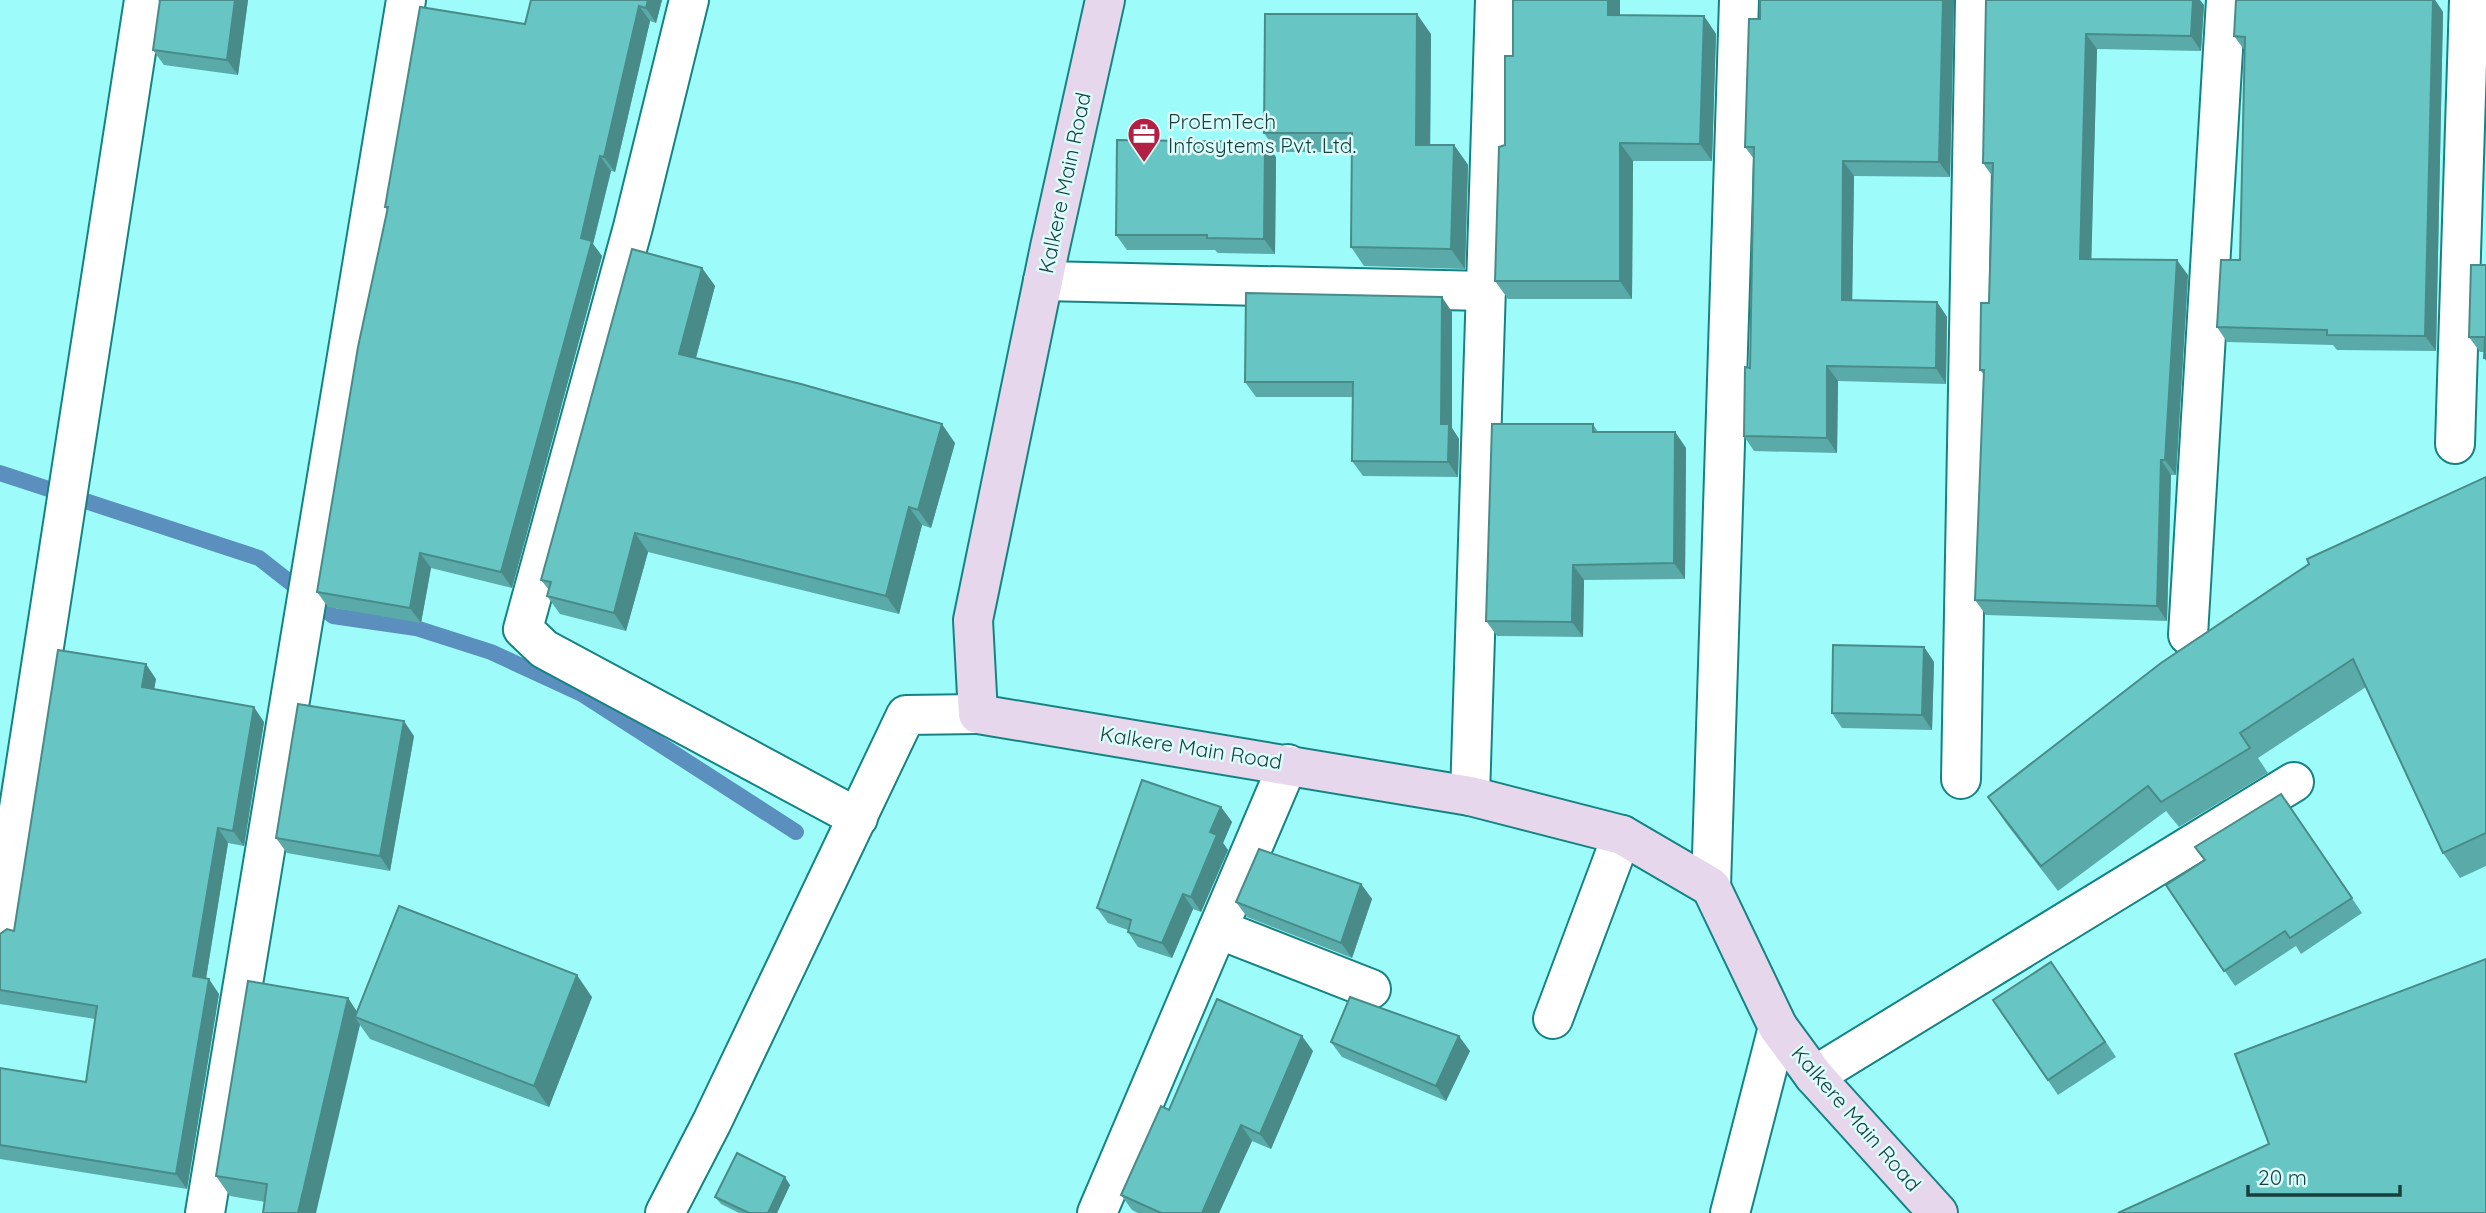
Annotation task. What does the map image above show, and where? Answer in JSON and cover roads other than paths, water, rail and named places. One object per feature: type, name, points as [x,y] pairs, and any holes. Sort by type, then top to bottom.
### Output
[{"type":"street","points":[[0,931],[144,0]]},
{"type":"street","points":[[205,1213],[406,0]]},
{"type":"street","points":[[689,0],[633,227],[523,629],[544,649],[858,818]]},
{"type":"street","name":"Kalkere Main Road","points":[[1105,0],[1043,281],[973,620],[978,714],[1470,796],[1622,835],[1710,887],[1779,1027],[1814,1076],[1938,1213]]},
{"type":"street","points":[[1470,796],[1495,0]]},
{"type":"street","points":[[1710,887],[1738,0]]},
{"type":"street","points":[[1961,779],[1975,0]]},
{"type":"street","points":[[2188,635],[2225,0]]},
{"type":"street","points":[[2455,444],[2469,0]]},
{"type":"street","points":[[1043,281],[1486,290]]},
{"type":"street","points":[[665,1213],[906,715],[978,714]]},
{"type":"street","points":[[1097,1213],[1288,764]]},
{"type":"street","points":[[1814,1076],[2294,782]]},
{"type":"street","points":[[1553,1018],[1622,835]]},
{"type":"street","points":[[1218,929],[1371,989]]},
{"type":"street","points":[[1730,1213],[1779,1027]]},
{"type":"waterway","points":[[0,473],[259,558],[333,616],[416,628],[491,652],[582,694],[796,832]]},
{"type":"place","name":"ProEmTech Infosytems Pvt. Ltd.","points":[[1144,164]]}]
